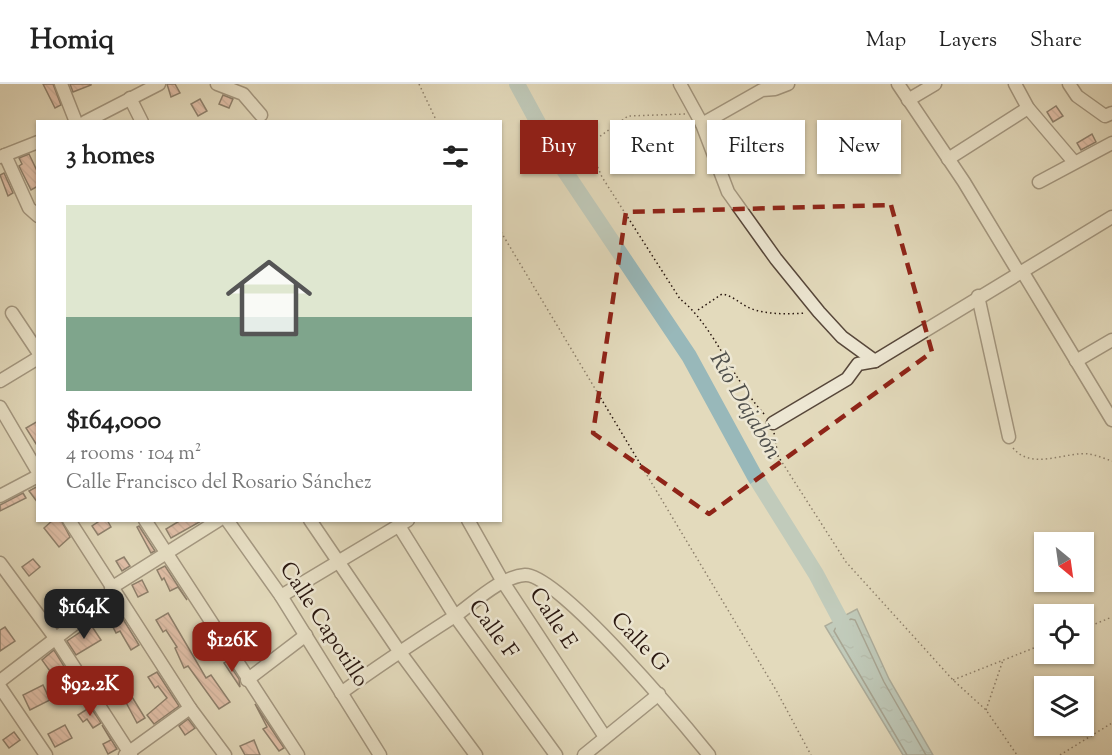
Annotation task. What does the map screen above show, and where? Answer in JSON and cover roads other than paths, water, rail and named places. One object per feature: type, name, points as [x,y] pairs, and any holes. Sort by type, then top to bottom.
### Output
[{"type":"street","points":[[61,84],[75,120]]},
{"type":"street","points":[[89,120],[159,84]]},
{"type":"street","points":[[218,84],[243,94],[261,115]]},
{"type":"street","points":[[680,84],[702,124],[728,192],[776,260],[819,312],[842,338],[875,361]]},
{"type":"street","points":[[898,84],[1021,272],[1112,420]]},
{"type":"street","points":[[908,100],[935,84]]},
{"type":"street","points":[[1015,84],[1028,108],[1074,162]]},
{"type":"street","points":[[1069,84],[1077,96],[1105,116],[1112,113]]},
{"type":"street","points":[[702,124],[762,90],[782,85]]},
{"type":"street","points":[[130,98],[141,120]]},
{"type":"street","points":[[948,159],[1028,108]]},
{"type":"street","points":[[36,143],[3,156],[29,208],[36,214]]},
{"type":"street","points":[[1039,182],[1112,143]]},
{"type":"street","points":[[773,423],[847,380],[858,364],[875,361],[978,296],[1112,217]]},
{"type":"street","points":[[978,296],[1009,437]]},
{"type":"street","points":[[12,313],[36,349]]},
{"type":"street","points":[[1076,361],[1112,340]]},
{"type":"street","points":[[0,381],[36,359]]},
{"type":"street","points":[[0,407],[36,470]]},
{"type":"street","points":[[0,496],[36,475]]},
{"type":"street","points":[[70,522],[190,708],[225,755]]},
{"type":"street","points":[[146,522],[247,680],[298,755]]},
{"type":"street","points":[[0,681],[56,639],[113,590],[165,552],[216,522]]},
{"type":"street","name":"Calle Capotillo","points":[[228,522],[306,635],[380,755]]},
{"type":"street","points":[[311,522],[399,651],[476,755]]},
{"type":"street","name":"Calle E","points":[[469,522],[503,582],[605,737]]},
{"type":"street","points":[[280,596],[403,523]]},
{"type":"street","name":"Calle F","points":[[403,523],[455,616],[556,755]]},
{"type":"street","points":[[0,563],[56,639],[128,754],[190,708]]},
{"type":"street","name":"Calle G","points":[[503,582],[527,575],[543,579],[594,626],[659,694],[709,755]]},
{"type":"street","points":[[341,693],[399,651],[503,582]]},
{"type":"street","points":[[247,680],[306,635]]},
{"type":"street","points":[[0,687],[46,755]]},
{"type":"street","points":[[588,754],[605,737],[659,694]]},
{"type":"water","points":[[857,609],[889,679],[933,755],[903,755],[825,626]]},
{"type":"waterway","name":"Río Dajabón","points":[[517,84],[562,167],[689,356],[754,475],[816,574],[850,638]]}]
